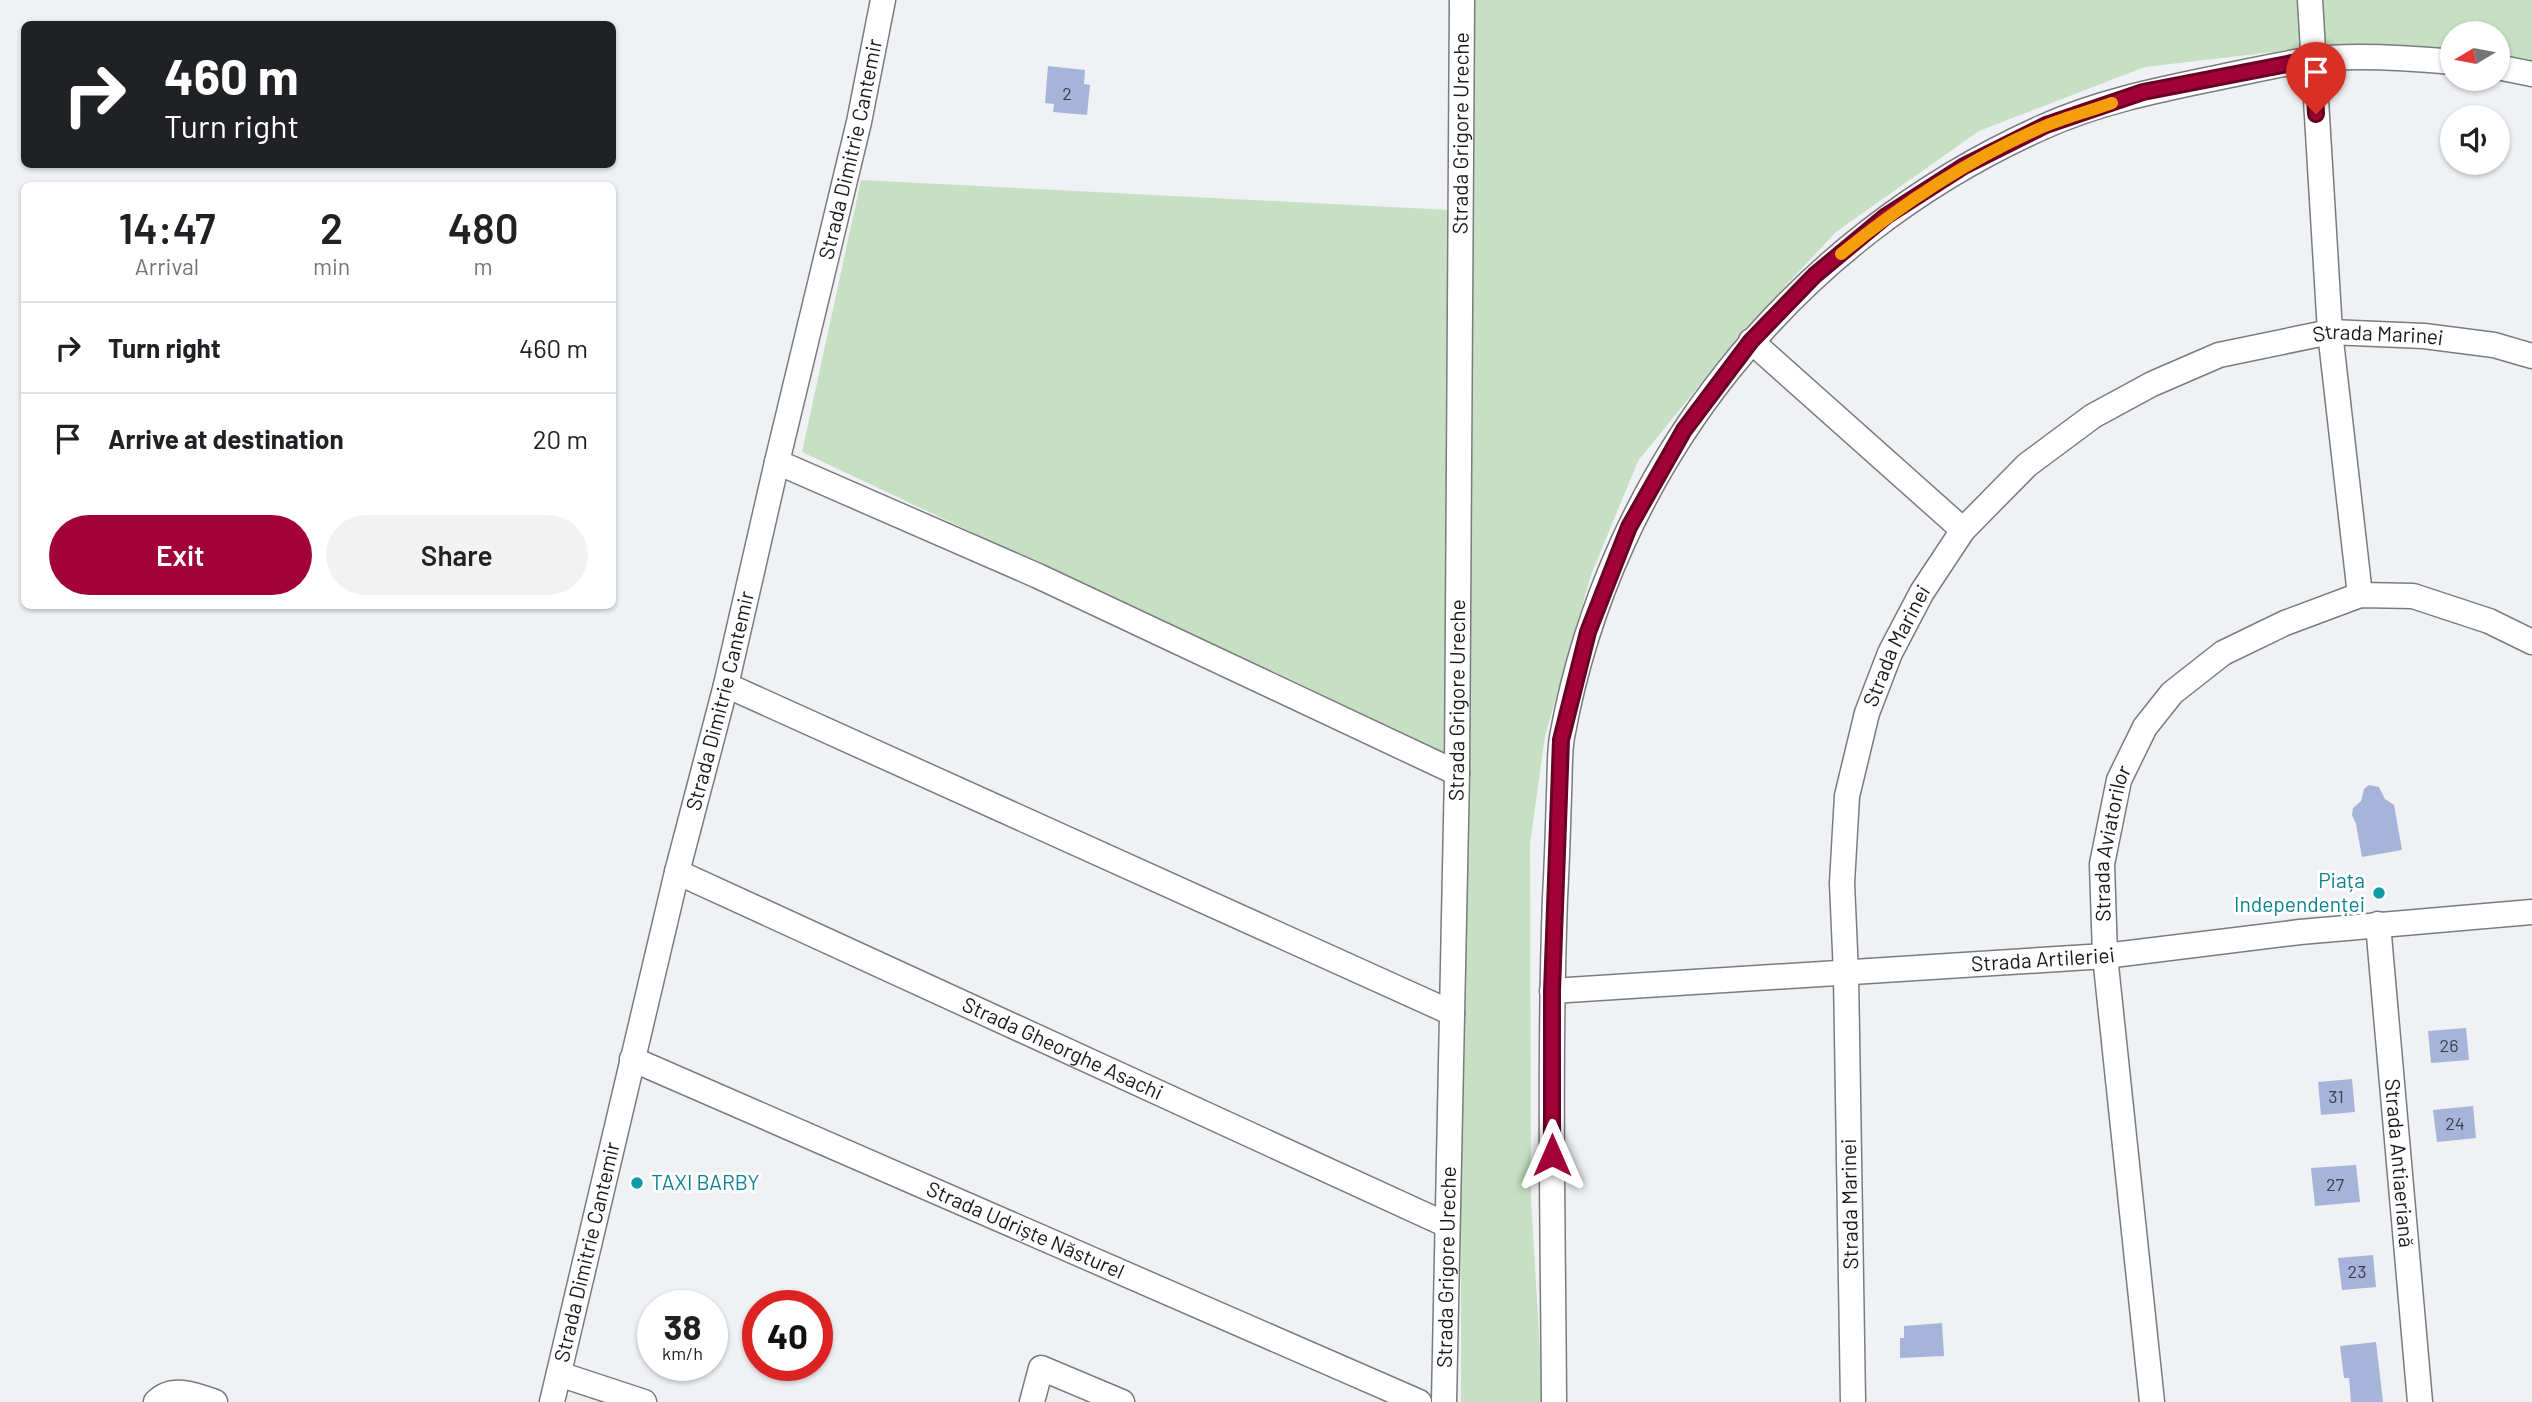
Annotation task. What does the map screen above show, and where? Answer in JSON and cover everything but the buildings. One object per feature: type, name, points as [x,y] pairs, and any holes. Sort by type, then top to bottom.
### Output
[{"type":"street","name":"Strada Dimitrie Cantemir","points":[[552,1402],[632,1059],[726,685],[859,122],[883,0]]},
{"type":"street","name":"Strada Grigore Ureche","points":[[1444,1402],[1457,773],[1462,0]]},
{"type":"street","points":[[2309,0],[2330,332],[2360,595]]},
{"type":"street","points":[[1554,1402],[1552,991],[1561,740],[1588,632],[1629,527],[1684,430],[1751,341],[1815,275],[1886,216],[1976,160],[2046,125],[2143,92],[2313,59],[2408,58],[2440,61]]},
{"type":"street","points":[[2510,69],[2532,74]]},
{"type":"street","name":"Strada Marinei","points":[[1853,1402],[1842,883],[1847,796],[1867,713],[1890,653],[1922,592],[1963,530],[2027,465],[2092,416],[2152,384],[2219,355],[2330,332],[2424,336],[2494,345],[2532,356]]},
{"type":"street","points":[[1751,341],[1963,530]]},
{"type":"street","points":[[777,462],[1038,576],[1457,773]]},
{"type":"street","name":"Strada Aviatorilor","points":[[2152,1402],[2105,956],[2102,864],[2119,780],[2144,727],[2172,693],[2223,653],[2285,623],[2360,595],[2413,596],[2489,621],[2532,642]]},
{"type":"street","points":[[726,685],[1452,1013]]},
{"type":"street","name":"Strada Gheorghe Asachi","points":[[677,872],[1447,1224]]},
{"type":"street","name":"Strada Artileriei","points":[[1552,991],[2105,956],[2378,924],[2532,912]]},
{"type":"street","name":"Strada Antiaeriană","points":[[2378,924],[2420,1402]]},
{"type":"street","name":"Strada Udriște Năsturel","points":[[632,1059],[1419,1402]]},
{"type":"street","points":[[1032,1402],[1041,1368],[1122,1402]]},
{"type":"street","points":[[559,1374],[644,1402]]},
{"type":"street","points":[[156,1402],[162,1396],[178,1392],[195,1394],[215,1402]]},
{"type":"green space","points":[[1465,0],[2532,0],[2532,71],[2510,68],[2510,21],[2440,21],[2440,62],[2298,49],[2145,67],[1979,131],[1836,232],[1744,330],[1638,461],[1591,575],[1545,736],[1530,844],[1531,1199],[1543,1402],[1461,1402],[1461,763],[802,452],[861,180],[1469,211]]},
{"type":"slow traffic","points":[[1841,254],[1886,216],[1964,166],[2046,125],[2112,103]]},
{"type":"place","name":"Piața Independenței","points":[[2379,893]]},
{"type":"place","name":"TAXI BARBY","points":[[637,1183]]},
{"type":"route","points":[[1552,1155],[1552,991],[1561,740],[1588,632],[1629,527],[1684,430],[1751,341],[1815,275],[1886,216],[1964,166],[2046,125],[2143,92],[2313,59],[2316,114]]}]
